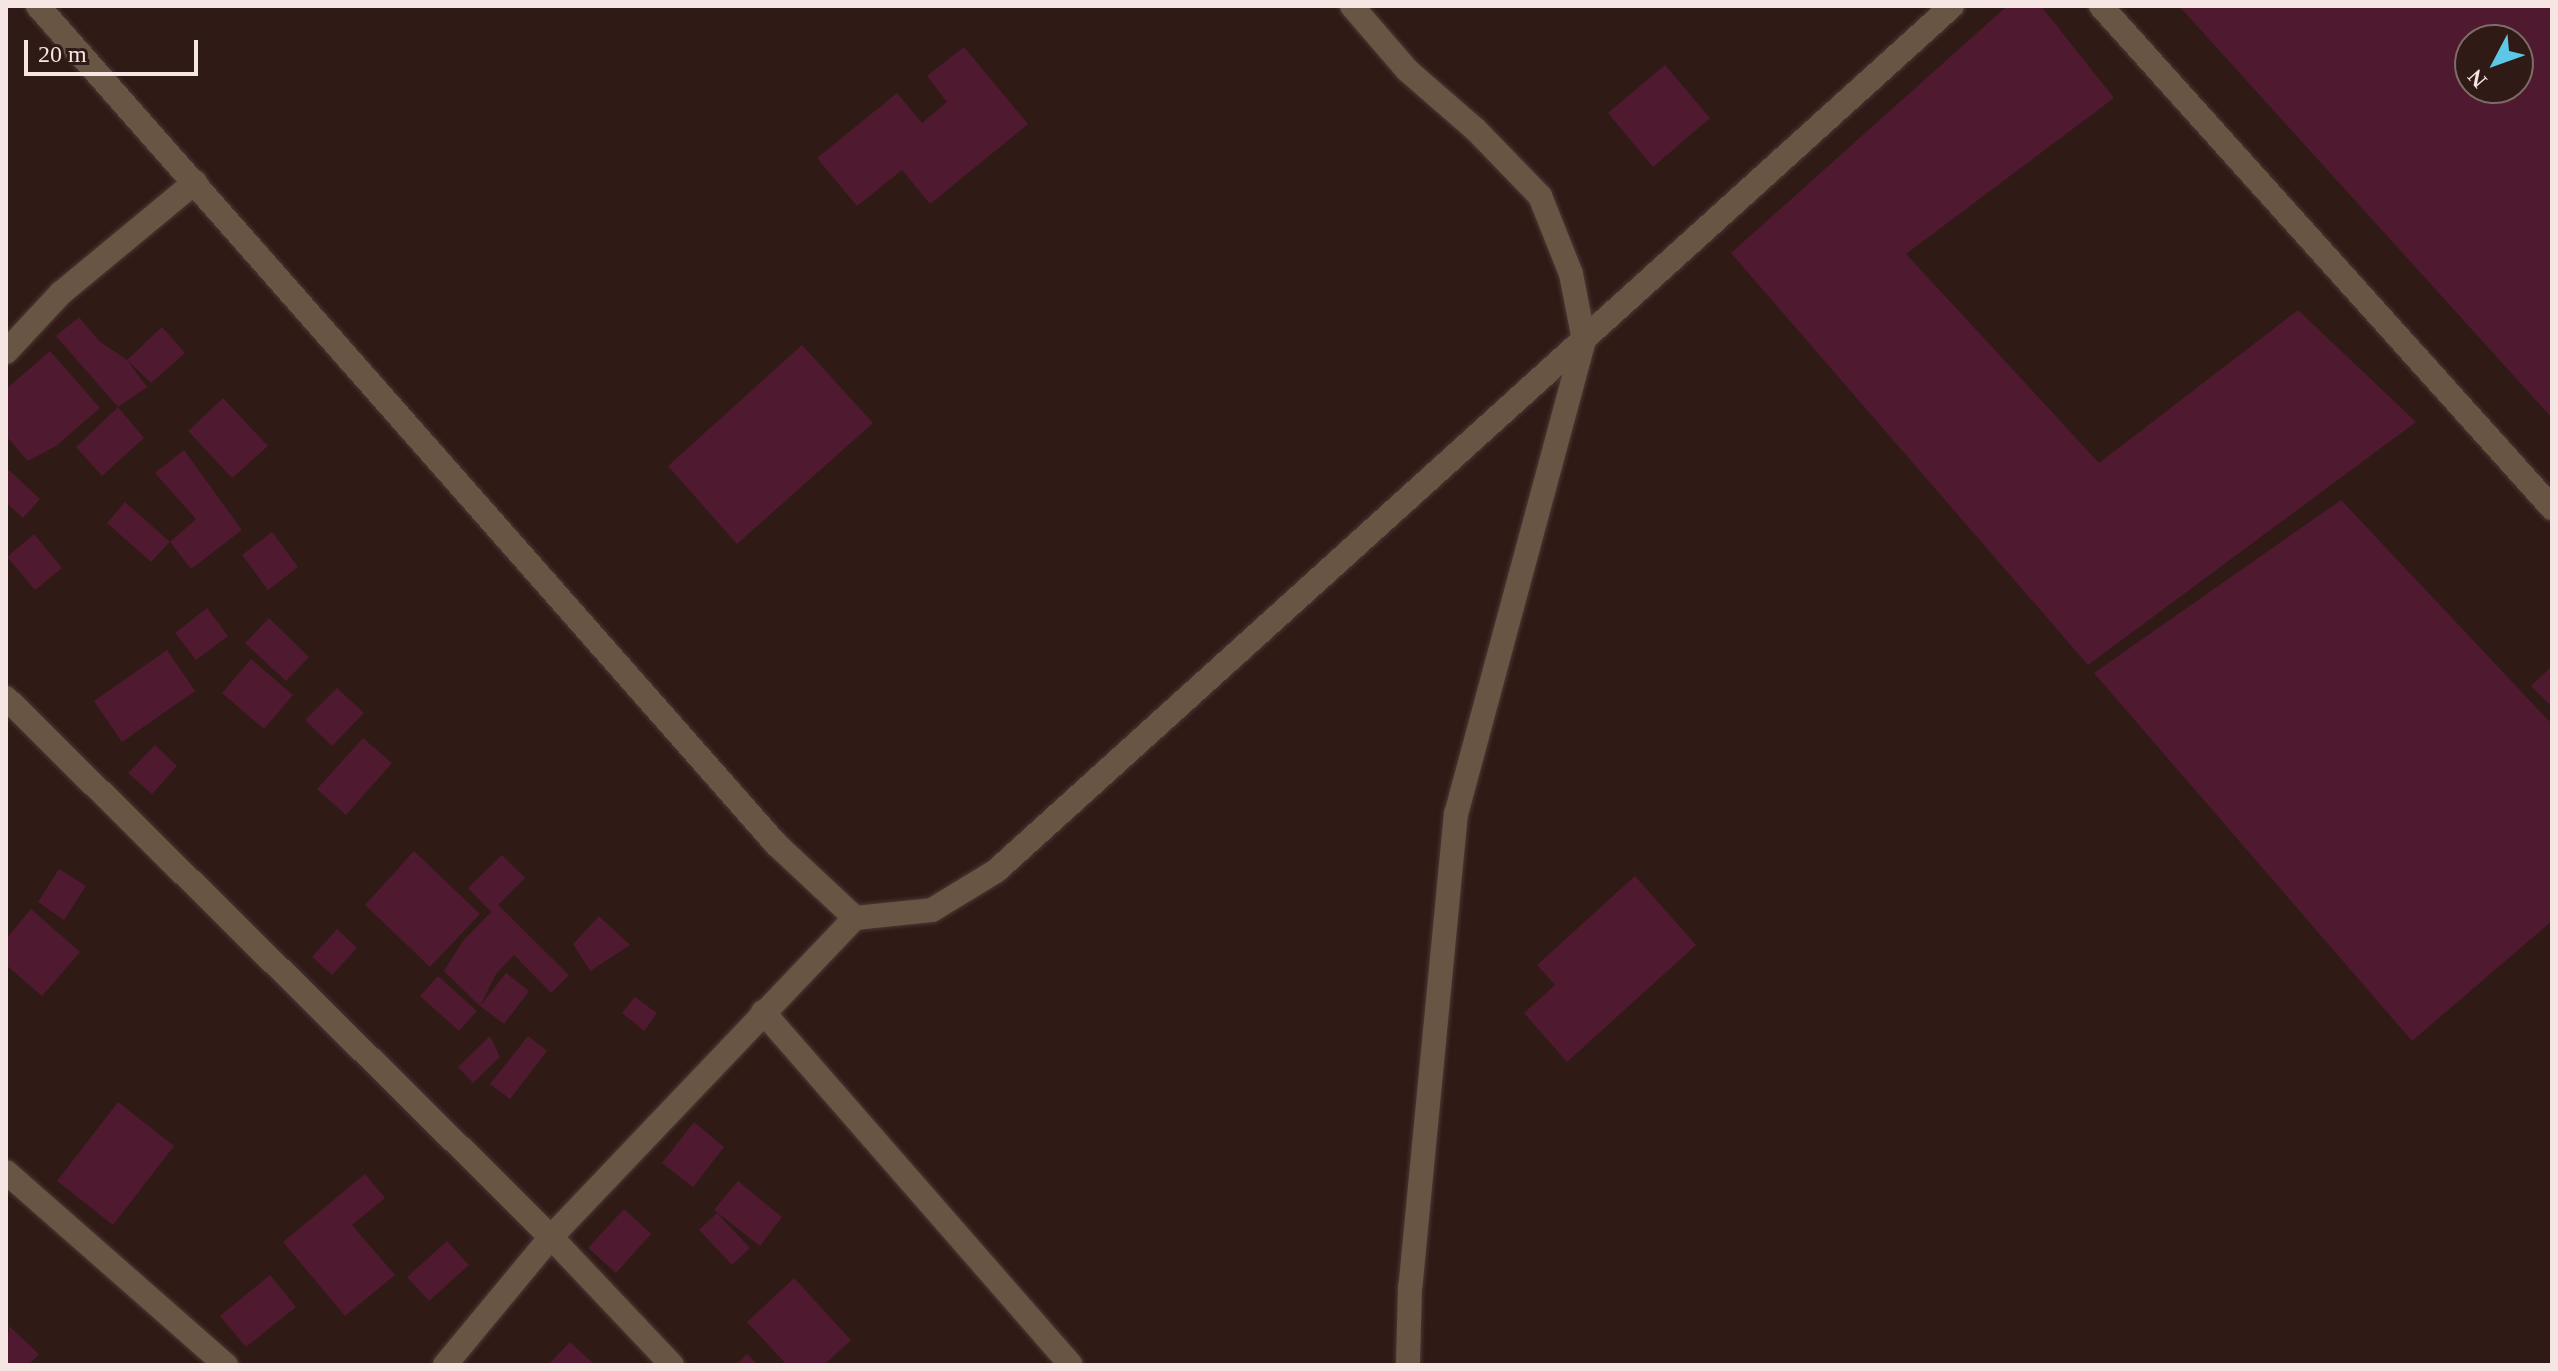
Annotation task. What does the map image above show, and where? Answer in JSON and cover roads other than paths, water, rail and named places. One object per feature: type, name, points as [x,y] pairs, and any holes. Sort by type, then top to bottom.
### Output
[{"type":"street","points":[[38,6],[776,844],[855,918]]},
{"type":"street","points":[[1352,6],[1407,70],[1476,130],[1540,196],[1571,274],[1584,340],[1456,813],[1410,1287],[1408,1365]]},
{"type":"street","points":[[445,1365],[551,1237],[855,918],[932,910],[996,871],[1952,6]]},
{"type":"street","points":[[2101,6],[2552,508]]},
{"type":"street","points":[[6,352],[61,293],[195,182]]},
{"type":"street","points":[[6,698],[551,1237],[672,1365]]},
{"type":"street","points":[[763,1012],[1071,1365]]},
{"type":"street","points":[[6,1172],[226,1365]]}]
